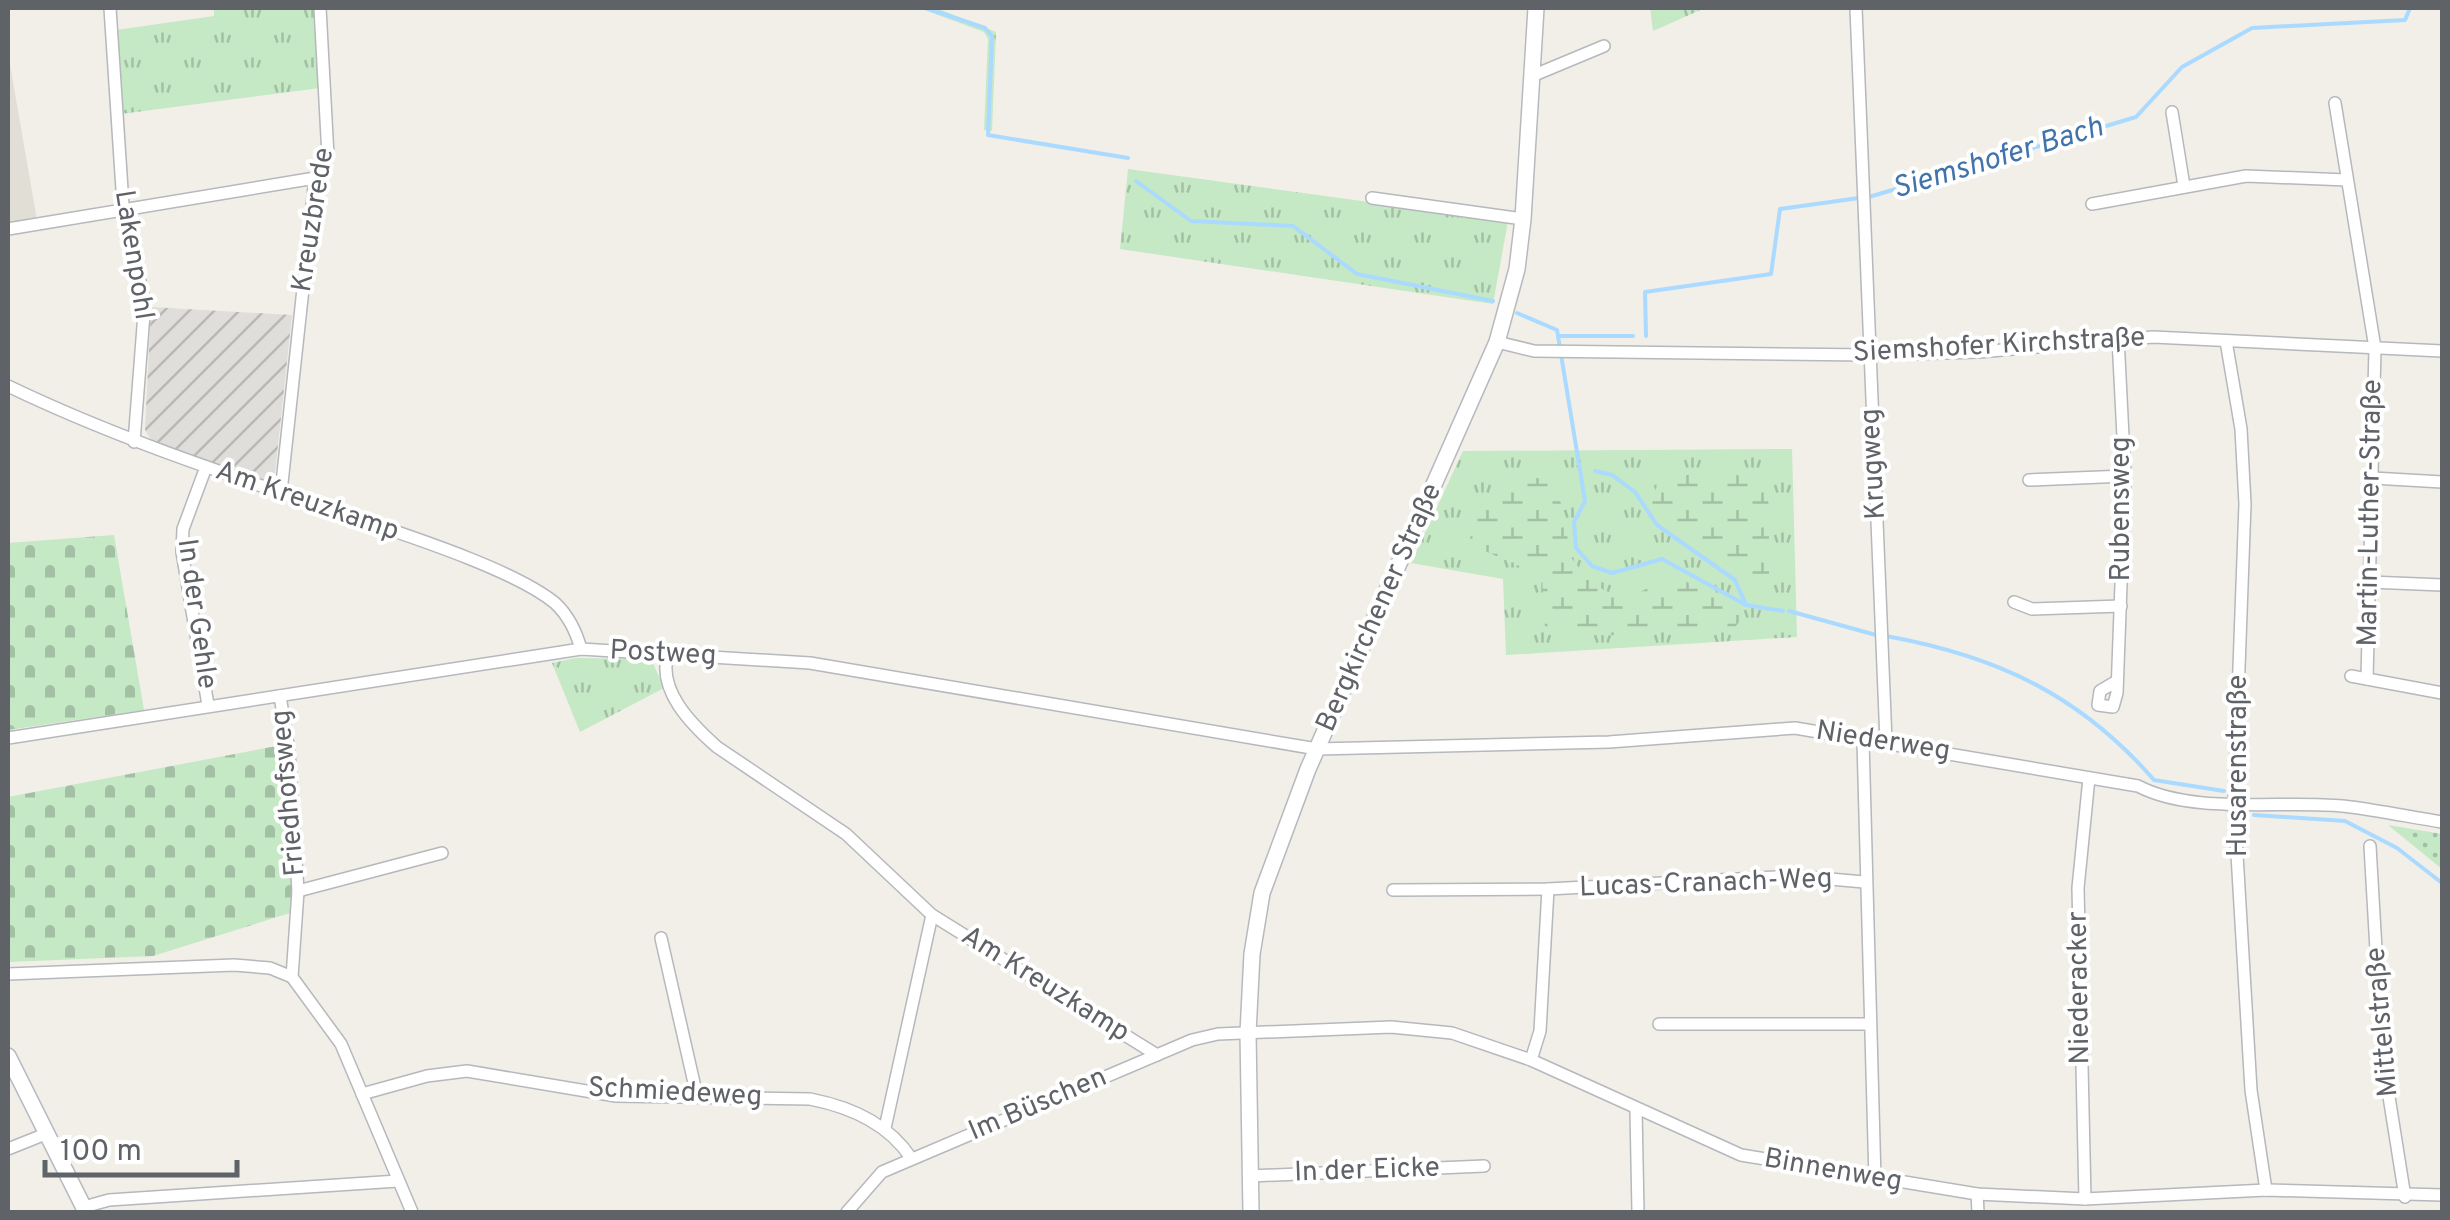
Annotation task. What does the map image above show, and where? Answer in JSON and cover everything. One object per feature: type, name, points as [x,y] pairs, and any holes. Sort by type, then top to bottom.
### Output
[{"type":"street","name":"Lakenpohl","points":[[110,8],[122,208],[146,313],[134,442]]},
{"type":"street","name":"Kreuzbrede","points":[[280,492],[315,178],[328,156],[320,8]]},
{"type":"street","name":"Bergkirchener Straße","points":[[1251,1212],[1248,1032],[1252,954],[1262,893],[1317,749],[1497,342],[1517,268],[1524,219],[1536,8]]},
{"type":"street","name":"Krugweg","points":[[1856,8],[1886,740]]},
{"type":"street","points":[[1532,76],[1604,46]]},
{"type":"street","name":"Martin-Luther-Straße","points":[[2335,102],[2375,348],[2368,678]]},
{"type":"street","points":[[2172,112],[2184,186]]},
{"type":"street","points":[[2092,204],[2246,176],[2347,180]]},
{"type":"street","points":[[8,229],[315,178]]},
{"type":"street","points":[[1372,198],[1524,219]]},
{"type":"street","name":"Siemshofer Kirchstraße","points":[[1497,342],[1558,350],[1869,355],[1979,352],[2118,338],[2442,351]]},
{"type":"street","name":"Rubensweg","points":[[2117,680],[2126,476],[2118,338]]},
{"type":"street","name":"Husarenstraße","points":[[2226,341],[2241,429],[2245,504],[2234,804],[2250,1090],[2266,1190]]},
{"type":"street","name":"Am Kreuzkamp","points":[[8,386],[134,442],[405,535],[515,580],[555,604],[575,627],[581,649]]},
{"type":"street","name":"In der Gehle","points":[[206,468],[182,529],[182,552],[208,705]]},
{"type":"street","points":[[2029,480],[2126,476]]},
{"type":"street","points":[[2372,478],[2442,482]]},
{"type":"street","points":[[2370,582],[2442,585]]},
{"type":"street","points":[[2014,602],[2032,609],[2121,606]]},
{"type":"street","name":"Postweg","points":[[8,738],[581,649],[810,663],[1317,749]]},
{"type":"street","name":"Am Kreuzkamp","points":[[668,654],[664,669],[670,692],[698,730],[846,834],[932,915],[1157,1055]]},
{"type":"street","name":"Martin-Luther-Straße","points":[[2351,676],[2442,693]]},
{"type":"street","name":"Friedhofsweg","points":[[280,696],[289,751],[298,891],[292,976]]},
{"type":"street","name":"Niederweg","points":[[1317,749],[1608,742],[1795,728],[1863,741],[1886,740],[2138,786],[2154,795],[2234,804],[2343,806],[2442,822]]},
{"type":"street","points":[[1863,741],[1875,1180]]},
{"type":"street","name":"Niederacker","points":[[2084,1199],[2078,888],[2089,778]]},
{"type":"street","name":"Mittelstraße","points":[[2370,846],[2382,1053],[2405,1197]]},
{"type":"street","name":"Friedhofsweg","points":[[298,891],[442,852]]},
{"type":"street","name":"Lucas-Cranach-Weg","points":[[1393,890],[1548,889],[1796,876],[1864,882]]},
{"type":"street","name":"Lucas-Cranach-Weg","points":[[1531,1060],[1540,1031],[1548,889]]},
{"type":"street","name":"Am Kreuzkamp","points":[[886,1128],[932,915]]},
{"type":"street","points":[[661,938],[697,1096]]},
{"type":"street","points":[[8,974],[234,965],[270,968],[292,976],[341,1044],[412,1212]]},
{"type":"street","points":[[1659,1024],[1868,1024]]},
{"type":"street","name":"Binnenweg","points":[[1248,1032],[1417,1028],[1452,1033],[1531,1060],[1741,1155],[1976,1194],[2084,1199],[2266,1190],[2405,1197],[2442,1195]]},
{"type":"street","name":"Im Büschen","points":[[846,1212],[882,1172],[911,1158],[1192,1040],[1248,1032]]},
{"type":"street","points":[[8,1056],[85,1210],[109,1200],[398,1181]]},
{"type":"street","name":"Schmiedeweg","points":[[362,1094],[427,1076],[467,1072],[616,1096],[810,1099],[840,1104],[886,1128],[911,1158]]},
{"type":"street","points":[[1636,1109],[1638,1212]]},
{"type":"street","points":[[8,1149],[48,1134]]},
{"type":"street","name":"In der Eicke","points":[[1250,1176],[1484,1166]]},
{"type":"street","points":[[1976,1194],[1978,1212]]},
{"type":"shaded area","points":[[8,53],[37,220],[8,226]]},
{"type":"shaded area","points":[[151,307],[292,315],[275,473],[268,486],[151,440],[145,430]]},
{"type":"green space","points":[[214,8],[316,8],[320,88],[121,114],[116,30],[214,16]]},
{"type":"green space","points":[[919,8],[936,8],[996,32],[992,131],[984,130],[988,39],[984,32]]},
{"type":"green space","points":[[1650,8],[1705,8],[1653,31]]},
{"type":"green space","points":[[1128,169],[1508,221],[1493,304],[1120,249]]},
{"type":"green space","points":[[1792,449],[1797,637],[1506,655],[1503,579],[1411,563],[1463,451]]},
{"type":"green space","points":[[1720,472],[1764,480],[1769,506],[1769,586],[1757,588],[1700,540],[1671,529],[1656,517],[1651,502],[1658,483],[1667,475]]},
{"type":"green space","points":[[1526,476],[1548,480],[1554,488],[1564,515],[1568,553],[1600,588],[1624,595],[1637,593],[1666,575],[1674,575],[1738,610],[1741,620],[1733,629],[1638,635],[1591,635],[1545,629],[1542,576],[1487,552],[1470,539],[1475,515],[1486,496],[1502,483]]},
{"type":"green space","points":[[114,535],[144,710],[8,730],[8,543]]},
{"type":"green space","points":[[576,658],[651,659],[664,688],[580,732],[552,663]]},
{"type":"green space","points":[[282,745],[293,912],[153,956],[8,962],[8,797]]},
{"type":"green space","points":[[2388,825],[2442,834],[2442,869]]},
{"type":"waterway","points":[[926,8],[985,28],[992,36],[988,135],[1128,158]]},
{"type":"waterway","name":"Siemshofer Bach","points":[[1869,197],[2136,117],[2182,67],[2252,28],[2405,20],[2410,8]]},
{"type":"waterway","points":[[1136,181],[1191,221],[1293,226],[1357,274],[1493,301]]},
{"type":"waterway","name":"Siemshofer Bach","points":[[1646,336],[1645,292],[1771,274],[1780,209],[1859,198]]},
{"type":"waterway","points":[[1517,313],[1557,330],[1585,501],[1574,522],[1576,548],[1592,566],[1612,573],[1662,559],[1746,605],[1783,611]]},
{"type":"waterway","name":"Siemshofer Bach","points":[[1558,336],[1633,336]]},
{"type":"waterway","points":[[1595,471],[1612,475],[1635,492],[1657,525],[1735,580],[1746,605]]},
{"type":"waterway","points":[[1789,611],[1876,635]]},
{"type":"waterway","points":[[1886,636],[1964,655],[2034,684],[2097,724],[2154,780],[2224,791]]},
{"type":"waterway","points":[[2254,815],[2345,821],[2397,848],[2442,883]]}]
